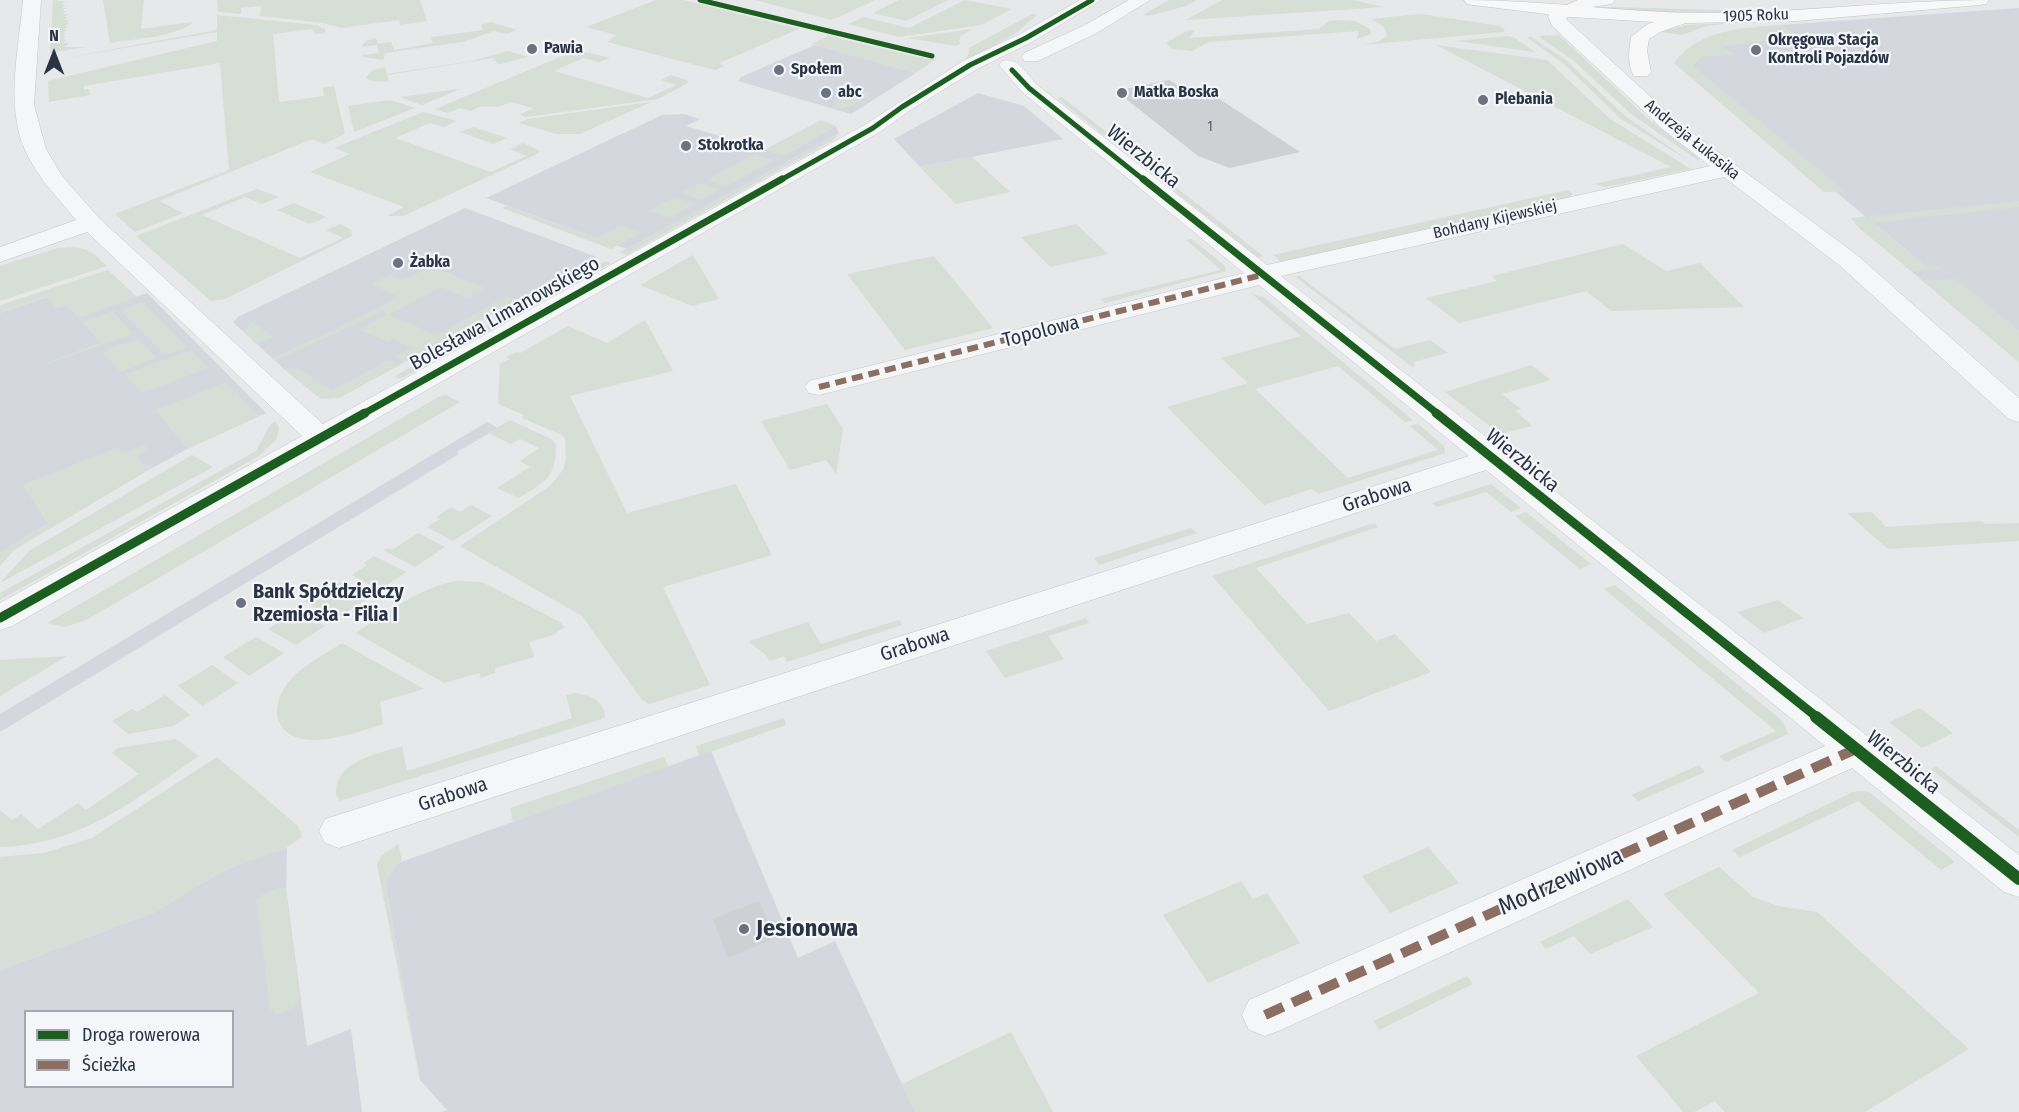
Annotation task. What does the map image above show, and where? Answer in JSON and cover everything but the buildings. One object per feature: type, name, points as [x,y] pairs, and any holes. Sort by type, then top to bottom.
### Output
[{"type":"main road","points":[[1473,0],[1562,17]]},
{"type":"main road","name":"1905 Roku","points":[[1643,0],[1731,2],[1799,0]]},
{"type":"main road","name":"1905 Roku","points":[[1562,17],[1708,18],[1799,15],[1980,0]]},
{"type":"main road","points":[[1641,72],[1638,45],[1643,35],[1672,22],[1708,18]]},
{"type":"street","points":[[32,0],[24,105],[35,149],[52,179],[91,224],[321,438]]},
{"type":"street","name":"Bolesława Limanowskiego","points":[[876,126],[970,65],[1026,38],[1092,0]]},
{"type":"street","name":"Bolesława Limanowskiego","points":[[0,618],[876,126],[1089,30],[1141,0]]},
{"type":"street","name":"1905 Roku","points":[[1546,0],[1562,17]]},
{"type":"street","points":[[1562,17],[1580,5],[1606,0]]},
{"type":"street","points":[[1562,17],[1593,30]]},
{"type":"street","name":"Andrzeja Łukasika","points":[[1562,17],[1672,127],[1848,260],[2019,413]]},
{"type":"street","name":"Bolesława Limanowskiego","points":[[1009,65],[1010,55],[1026,38]]},
{"type":"street","name":"Andrzeja Łukasika","points":[[1617,51],[1658,88]]},
{"type":"street","name":"Wierzbicka","points":[[1009,65],[1029,88],[1490,459],[2019,879]]},
{"type":"street","name":"Andrzeja Łukasika","points":[[1760,167],[1803,206],[1848,260]]},
{"type":"street","name":"Bohdany Kijewskiej","points":[[1262,275],[1597,197],[1728,170]]},
{"type":"street","points":[[0,255],[91,224]]},
{"type":"street","name":"Topolowa","points":[[819,387],[1262,275]]},
{"type":"street","name":"Grabowa","points":[[339,831],[1490,459]]},
{"type":"street","name":"Modrzewiowa","points":[[1265,1015],[1856,749]]},
{"type":"shaded area","points":[[53,0],[66,2],[61,4],[66,5],[62,11],[67,11],[63,14],[68,14],[64,17],[68,17],[65,20],[69,20],[65,26],[69,27],[64,29],[67,30],[62,36],[66,37],[62,39],[66,40],[62,43],[69,43],[64,47],[85,47],[50,53]]},
{"type":"shaded area","points":[[103,0],[144,0],[141,29],[193,22],[166,34],[110,43]]},
{"type":"shaded area","points":[[217,0],[420,0],[427,21],[400,25],[399,20],[341,28],[324,23],[260,16],[261,6],[241,8],[241,14],[218,12]]},
{"type":"shaded area","points":[[656,0],[683,0],[799,29],[719,63],[725,66],[715,70],[607,42],[616,35],[586,27]]},
{"type":"shaded area","points":[[755,0],[875,0],[832,20]]},
{"type":"shaded area","points":[[899,0],[948,0],[906,21],[873,13]]},
{"type":"shaded area","points":[[965,0],[1012,9],[981,25],[899,37],[848,24],[864,17],[909,28]]},
{"type":"shaded area","points":[[1169,0],[1197,0],[1186,6],[1148,16],[1143,15]]},
{"type":"shaded area","points":[[1222,0],[1353,0],[1383,7],[1186,20]]},
{"type":"shaded area","points":[[1589,8],[1753,12],[1660,12]]},
{"type":"shaded area","points":[[2019,8],[2019,362],[1905,266],[1924,265],[1689,70],[1700,57],[1721,46],[1798,36],[1780,25]]},
{"type":"shaded area","points":[[1032,14],[1037,15],[1016,33],[968,61],[965,59],[969,48]]},
{"type":"shaded area","points":[[1421,14],[1500,26],[1505,30],[1362,45],[1378,42],[1387,36],[1384,27],[1371,19]]},
{"type":"shaded area","points":[[217,15],[316,25],[325,29],[325,33],[315,34],[313,29],[273,34],[279,102],[324,96],[323,88],[334,86],[345,134],[324,144],[312,139],[159,201],[183,213],[135,232],[115,214],[229,170],[220,63],[84,86],[84,90],[89,89],[90,95],[49,102],[48,81],[217,41],[217,32],[48,61],[217,30]]},
{"type":"shaded area","points":[[1334,20],[1355,21],[1370,29],[1371,34],[1357,39],[1359,31],[1209,42],[1192,51],[1172,49],[1166,43],[1186,31],[1195,30],[1189,38],[1319,29]]},
{"type":"shaded area","points":[[491,22],[517,30],[506,34],[494,31],[463,42],[385,53],[383,60],[362,55],[379,53],[377,45],[361,47],[366,41],[376,38],[378,44],[391,42],[394,50],[433,43],[431,37],[483,30],[481,24]]},
{"type":"shaded area","points":[[1747,22],[1706,26],[1682,35],[1660,32],[1687,25]]},
{"type":"shaded area","points":[[1780,25],[1800,37],[1723,46],[1735,55],[1700,57],[1693,66],[1845,191],[1824,192],[1674,63],[1696,43],[1722,32]]},
{"type":"shaded area","points":[[973,29],[962,35],[959,40],[960,44],[956,46],[908,38]]},
{"type":"shaded area","points":[[1559,35],[1647,118],[1698,157],[1699,161],[1631,114],[1574,61],[1538,36]]},
{"type":"shaded area","points":[[829,36],[925,59],[936,59],[916,73],[811,44]]},
{"type":"shaded area","points":[[1508,36],[1515,38],[1535,52],[1456,41]]},
{"type":"shaded area","points":[[1530,36],[1567,61],[1625,116],[1691,162],[1621,119],[1564,64],[1528,38]]},
{"type":"shaded area","points":[[815,45],[916,73],[851,114],[738,81],[741,77]]},
{"type":"shaded area","points":[[1436,45],[1547,60],[1610,119],[1691,169],[1606,187],[1594,184],[1671,167]]},
{"type":"shaded area","points":[[577,50],[610,58],[599,62],[583,58],[554,71],[648,98],[676,85],[661,80],[671,75],[687,80],[688,83],[658,99],[526,117],[520,115],[533,108],[511,102],[498,107],[482,106],[470,111],[460,108],[448,113],[435,109]]},
{"type":"shaded area","points":[[508,51],[528,57],[501,64],[497,64],[494,58],[387,75],[389,81],[374,81],[366,77],[373,70],[385,67],[387,74],[472,61]]},
{"type":"shaded area","points":[[460,89],[422,105],[400,97]]},
{"type":"shaded area","points":[[861,91],[873,94],[845,109],[834,107],[834,100]]},
{"type":"shaded area","points":[[978,93],[1024,106],[1063,139],[920,167],[894,139]]},
{"type":"shaded area","points":[[1062,97],[1263,256],[1258,257],[1057,98]]},
{"type":"shaded area","points":[[391,100],[415,108],[354,132],[348,106]]},
{"type":"shaded area","points":[[651,102],[580,134],[556,134],[519,123],[528,119]]},
{"type":"shaded area","points":[[423,112],[457,121],[444,127],[430,123],[395,138],[491,172],[526,156],[510,149],[523,143],[540,151],[403,216],[387,216],[404,207],[310,172],[350,154],[334,148]]},
{"type":"shaded area","points":[[684,114],[700,119],[686,126],[784,155],[836,126],[839,133],[627,249],[486,198],[662,115]]},
{"type":"shaded area","points":[[821,120],[836,126],[784,155],[764,150]]},
{"type":"shaded area","points":[[473,127],[507,138],[494,144],[460,132]]},
{"type":"shaded area","points":[[839,133],[835,139],[626,255],[620,252]]},
{"type":"shaded area","points":[[754,154],[774,160],[726,187],[706,180]]},
{"type":"shaded area","points":[[972,157],[1010,192],[956,204],[920,167]]},
{"type":"shaded area","points":[[700,183],[720,190],[701,200],[681,193]]},
{"type":"shaded area","points":[[257,189],[279,197],[262,204],[245,197],[202,215],[300,258],[343,238],[326,230],[340,224],[351,230],[352,236],[225,299],[211,301],[136,236]]},
{"type":"shaded area","points":[[1568,190],[1573,194],[1570,197],[1281,262],[1273,255]]},
{"type":"shaded area","points":[[675,197],[695,204],[669,218],[648,211]]},
{"type":"shaded area","points":[[2019,201],[2019,207],[1873,223],[1925,266],[1940,266],[1945,270],[1911,271],[1859,228],[1851,218]]},
{"type":"shaded area","points":[[294,203],[326,217],[310,224],[277,210]]},
{"type":"shaded area","points":[[507,206],[597,238],[621,225],[642,232],[611,249],[502,208]]},
{"type":"shaded area","points":[[465,208],[597,257],[339,398],[321,399],[233,322],[238,317]]},
{"type":"shaded area","points":[[1076,224],[1108,254],[1050,267],[1021,237]]},
{"type":"shaded area","points":[[1192,239],[1225,266],[1226,271],[1105,303],[1100,299],[1221,270],[1186,240]]},
{"type":"shaded area","points":[[1623,244],[1666,271],[1700,263],[1744,307],[1611,311],[1586,291],[1459,323],[1426,298],[1497,281],[1492,276]]},
{"type":"shaded area","points":[[58,248],[80,248],[95,255],[107,266],[0,301],[0,266]]},
{"type":"shaded area","points":[[693,255],[719,299],[692,306],[640,285]]},
{"type":"shaded area","points":[[934,256],[993,328],[905,350],[847,274]]},
{"type":"shaded area","points":[[605,261],[611,263],[400,379],[395,376]]},
{"type":"shaded area","points":[[431,266],[485,288],[467,298],[441,287],[389,315],[437,335],[506,296],[518,300],[404,362],[394,357],[411,348],[393,339],[388,342],[359,330],[387,314],[382,312],[275,361],[272,358],[319,338],[399,297],[371,284],[390,275],[403,280]]},
{"type":"shaded area","points":[[108,270],[137,297],[77,317],[66,305],[56,308],[46,297],[0,313],[0,305]]},
{"type":"shaded area","points":[[1299,276],[1395,349],[1430,340],[1448,353],[1413,362],[1416,365],[1412,367],[1296,277]]},
{"type":"shaded area","points":[[1956,279],[2019,330],[2019,362],[1922,280]]},
{"type":"shaded area","points":[[147,293],[266,413],[187,449],[152,468],[150,465],[145,467],[135,455],[123,453],[23,485],[48,523],[0,553],[0,313],[47,297],[56,308],[66,305],[78,317]]},
{"type":"shaded area","points":[[1251,293],[1265,298],[1413,420],[1405,422],[1338,366],[1255,389],[1348,478],[1438,450],[1410,426],[1418,424],[1444,446],[1445,453],[1318,494],[1312,489],[1264,505],[1167,407],[1248,383],[1221,358],[1301,336]]},
{"type":"shaded area","points":[[142,302],[187,347],[165,355],[120,310]]},
{"type":"shaded area","points":[[113,311],[133,334],[48,364],[47,362],[100,343],[82,322]]},
{"type":"shaded area","points":[[645,320],[673,371],[570,396],[627,513],[736,484],[772,555],[663,587],[710,685],[649,704],[642,700],[582,616],[460,546],[550,486],[563,470],[566,460],[565,439],[562,435],[522,418],[524,415],[498,404],[500,364],[510,359],[506,357],[516,352],[520,353],[568,326],[607,343]]},
{"type":"shaded area","points":[[251,321],[274,337],[256,344],[244,332]]},
{"type":"shaded area","points":[[139,339],[157,358],[121,372],[103,353],[107,349]]},
{"type":"shaded area","points":[[191,350],[209,368],[142,393],[125,374]]},
{"type":"shaded area","points":[[389,360],[399,365],[339,398],[321,399],[284,369],[296,367],[332,390]]},
{"type":"shaded area","points":[[1531,365],[1551,380],[1502,394],[1521,409],[1516,411],[1532,426],[1500,434],[1445,392]]},
{"type":"shaded area","points":[[226,382],[259,416],[187,449],[155,410]]},
{"type":"shaded area","points":[[446,395],[460,402],[88,619],[65,627],[47,623],[440,396]]},
{"type":"shaded area","points":[[827,404],[843,429],[836,474],[826,460],[790,470],[761,421]]},
{"type":"shaded area","points":[[510,420],[551,439],[556,444],[554,465],[547,478],[519,498],[497,488],[530,467],[520,461],[539,448],[520,439],[511,444],[488,433]]},
{"type":"shaded area","points":[[275,421],[279,427],[277,439],[259,456],[0,600],[0,593],[256,451],[270,425]]},
{"type":"shaded area","points":[[487,422],[498,428],[457,452],[459,454],[0,732],[0,714]]},
{"type":"shaded area","points":[[144,445],[149,450],[136,456],[145,467],[150,465],[152,468],[14,550],[0,566],[0,553],[48,523],[23,485],[118,447],[124,453]]},
{"type":"shaded area","points":[[192,455],[213,467],[0,583],[29,551]]},
{"type":"shaded area","points":[[1491,484],[1521,508],[1511,512],[1486,492],[1437,507],[1432,503]]},
{"type":"shaded area","points":[[471,505],[492,516],[453,541],[427,527],[440,519],[436,517],[451,507],[460,512]]},
{"type":"shaded area","points":[[1526,512],[1591,564],[1580,569],[1515,516]]},
{"type":"shaded area","points":[[1872,512],[1886,527],[1982,521],[1985,524],[2019,523],[2019,541],[1888,549],[1847,513]]},
{"type":"shaded area","points":[[1374,523],[1378,527],[1256,568],[1307,624],[1349,613],[1376,641],[1395,634],[1431,672],[1329,711],[1212,576]]},
{"type":"shaded area","points":[[1191,528],[1197,533],[1099,565],[1094,558]]},
{"type":"shaded area","points":[[418,533],[445,547],[415,567],[383,550],[388,548],[392,550]]},
{"type":"shaded area","points":[[374,556],[406,572],[380,590],[352,575],[367,565],[364,563]]},
{"type":"shaded area","points":[[455,581],[481,582],[560,622],[565,628],[557,631],[556,634],[529,642],[534,657],[495,668],[495,673],[481,678],[479,673],[444,683],[356,633],[415,595]]},
{"type":"shaded area","points":[[340,582],[368,598],[336,619],[304,601],[311,596],[315,598]]},
{"type":"shaded area","points":[[1615,585],[1779,718],[1788,734],[1726,762],[1719,756],[1776,731],[1604,589]]},
{"type":"shaded area","points":[[1778,600],[1803,618],[1764,633],[1737,612]]},
{"type":"shaded area","points":[[298,610],[325,626],[296,645],[268,629]]},
{"type":"shaded area","points":[[1086,618],[1089,623],[1048,636],[1064,659],[1005,678],[986,651]]},
{"type":"shaded area","points":[[899,620],[902,625],[787,662],[784,656],[770,661],[749,641],[808,622],[821,644]]},
{"type":"shaded area","points":[[256,637],[284,653],[249,676],[223,657]]},
{"type":"shaded area","points":[[342,643],[424,689],[380,702],[383,724],[350,734],[316,740],[301,739],[289,734],[282,727],[278,718],[277,707],[280,696],[296,674]]},
{"type":"shaded area","points":[[67,656],[0,696],[0,660]]},
{"type":"shaded area","points":[[212,665],[238,683],[203,706],[178,686]]},
{"type":"shaded area","points":[[575,693],[596,700],[602,707],[605,718],[340,801],[336,795],[337,783],[342,774],[370,756],[402,746],[407,771],[572,718],[566,695]]},
{"type":"shaded area","points":[[165,695],[190,715],[173,726],[128,734],[112,721],[132,709],[137,712]]},
{"type":"shaded area","points":[[1920,708],[1953,733],[1922,748],[1889,722]]},
{"type":"shaded area","points":[[784,718],[786,725],[699,756],[696,746]]},
{"type":"shaded area","points":[[176,739],[199,756],[129,803],[82,829],[56,838],[0,847],[0,810],[12,820],[21,814],[38,829],[78,803],[86,810],[139,774],[112,753],[117,748]]},
{"type":"shaded area","points":[[711,751],[798,958],[835,941],[915,1112],[441,1112],[447,1110],[420,1080],[385,881],[398,863]]},
{"type":"shaded area","points":[[217,757],[298,826],[302,837],[287,847],[222,871],[155,912],[0,970],[0,857],[44,853],[92,838]]},
{"type":"shaded area","points":[[664,757],[668,767],[513,822],[510,808]]},
{"type":"shaded area","points":[[1699,765],[1705,772],[1638,801],[1631,795]]},
{"type":"shaded area","points":[[1936,766],[2019,830],[2019,837],[1931,769]]},
{"type":"shaded area","points":[[1853,792],[1869,792],[1955,862],[1941,870],[1858,801],[1740,857],[1732,850]]},
{"type":"shaded area","points":[[398,844],[402,861],[385,881],[420,1080],[377,865],[382,855]]},
{"type":"shaded area","points":[[287,847],[286,888],[307,1046],[351,1029],[362,1112],[0,1112],[0,970],[155,912],[222,871]]},
{"type":"shaded area","points":[[1428,847],[1459,883],[1390,913],[1362,876]]},
{"type":"shaded area","points":[[1719,867],[1753,897],[1778,906],[1817,912],[1969,1049],[1865,1112],[1725,1112],[1715,1101],[1694,1112],[1683,1112],[1636,1056],[1759,993],[1663,894]]},
{"type":"shaded area","points":[[1241,881],[1253,899],[1267,893],[1300,943],[1208,983],[1163,915]]},
{"type":"shaded area","points":[[278,888],[286,888],[300,999],[287,1011],[276,1014],[270,1009],[256,899]]},
{"type":"shaded area","points":[[1628,899],[1653,927],[1590,954],[1574,936],[1546,949],[1540,942]]},
{"type":"shaded area","points":[[1467,976],[1473,984],[1379,1030],[1374,1021]]},
{"type":"shaded area","points":[[1011,1032],[1053,1112],[915,1112],[902,1084]]},
{"type":"marked path","points":[[819,387],[1262,275]]},
{"type":"marked path","points":[[1265,1015],[1856,749]]},
{"type":"cycle path","points":[[700,0],[932,56]]},
{"type":"cycle path","points":[[0,618],[873,128],[902,107],[970,65],[1026,38],[1092,0]]},
{"type":"cycle path","points":[[1012,70],[1029,88],[2019,879]]},
{"type":"place","name":"Pawia","points":[[532,49]]},
{"type":"place","name":"Okręgowa Stacja Kontroli Pojazdów","points":[[1756,50]]},
{"type":"place","name":"Społem","points":[[779,70]]},
{"type":"place","name":"abc","points":[[826,93]]},
{"type":"place","name":"Matka Boska","points":[[1122,93]]},
{"type":"place","name":"Plebania","points":[[1483,100]]},
{"type":"place","name":"Stokrotka","points":[[686,146]]},
{"type":"place","name":"Żabka","points":[[398,263]]},
{"type":"place","name":"Bank Spółdzielczy Rzemiosła - Filia I","points":[[241,603]]},
{"type":"place","name":"Jesionowa","points":[[744,929]]}]
